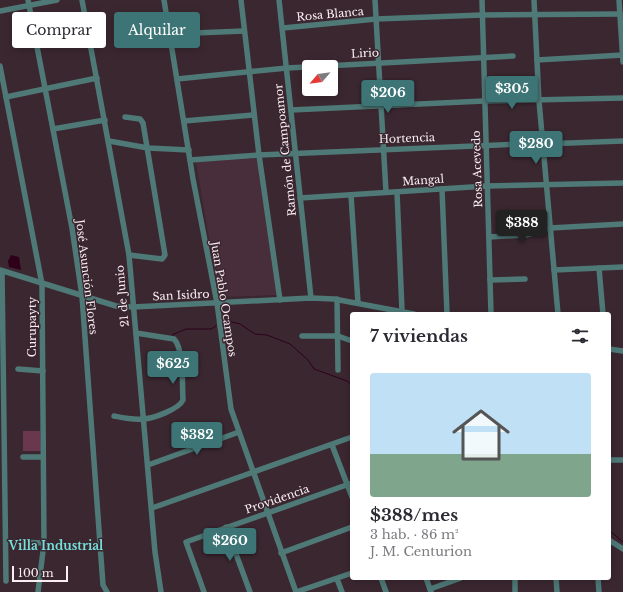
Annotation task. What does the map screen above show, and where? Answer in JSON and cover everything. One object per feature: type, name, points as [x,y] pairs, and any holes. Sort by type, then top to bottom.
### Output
[{"type":"street","points":[[0,11],[29,3],[57,0]]},
{"type":"street","name":"21 de Junio","points":[[82,0],[84,12]]},
{"type":"street","name":"Juan Pablo Ocampos","points":[[164,0],[166,12]]},
{"type":"street","points":[[241,0],[259,155],[280,300]]},
{"type":"street","name":"Ramón de Campoamor","points":[[280,0],[294,153],[311,298]]},
{"type":"street","points":[[375,0],[386,192]]},
{"type":"street","name":"Rosa Acevedo","points":[[482,0],[491,312]]},
{"type":"street","points":[[534,0],[539,101],[558,312]]},
{"type":"street","points":[[619,0],[623,62]]},
{"type":"street","name":"Rosa Blanca","points":[[283,28],[376,19],[482,15],[620,14]]},
{"type":"street","points":[[200,33],[244,31]]},
{"type":"street","name":"José Asunción Flores","points":[[38,48],[82,296],[103,585],[107,592]]},
{"type":"street","name":"21 de Junio","points":[[91,48],[129,255],[155,552],[161,592]]},
{"type":"street","name":"Juan Pablo Ocampos","points":[[172,48],[190,160],[217,303],[231,409],[296,592]]},
{"type":"street","points":[[537,60],[623,55]]},
{"type":"street","name":"Lirio","points":[[177,79],[287,68],[513,56]]},
{"type":"street","name":"Curupayty","points":[[0,66],[42,284],[44,543],[38,592]]},
{"type":"street","points":[[6,97],[97,78]]},
{"type":"street","points":[[291,110],[484,101],[623,98]]},
{"type":"street","points":[[184,121],[254,115]]},
{"type":"street","points":[[125,117],[142,120],[148,148],[165,255],[162,259],[129,255]]},
{"type":"street","points":[[53,129],[105,120]]},
{"type":"street","points":[[109,141],[148,148],[189,150]]},
{"type":"street","points":[[543,144],[623,141]]},
{"type":"street","name":"Hortencia","points":[[190,160],[294,153],[520,144]]},
{"type":"street","name":"Mangal","points":[[300,198],[487,186],[623,184]]},
{"type":"street","points":[[442,189],[447,312]]},
{"type":"street","points":[[398,192],[402,311]]},
{"type":"street","points":[[351,195],[358,303]]},
{"type":"street","points":[[489,237],[526,235],[550,228],[623,224]]},
{"type":"street","points":[[554,270],[623,267]]},
{"type":"street","points":[[599,268],[603,312]]},
{"type":"street","points":[[1,270],[2,492],[6,581]]},
{"type":"street","name":"San Isidro","points":[[1,270],[106,304],[133,307],[311,298],[337,299],[406,312]]},
{"type":"street","points":[[490,280],[525,279]]},
{"type":"street","points":[[337,299],[338,370]]},
{"type":"street","points":[[114,416],[144,420],[176,409],[181,405],[183,400],[180,350],[174,339],[136,333]]},
{"type":"street","points":[[302,336],[338,336],[350,340]]},
{"type":"street","points":[[611,349],[623,351]]},
{"type":"street","points":[[18,369],[43,371]]},
{"type":"street","points":[[148,465],[238,432]]},
{"type":"street","points":[[152,508],[253,474],[350,438]]},
{"type":"street","points":[[332,445],[350,484]]},
{"type":"street","points":[[23,457],[43,457]]},
{"type":"street","points":[[611,460],[623,460]]},
{"type":"street","name":"Providencia","points":[[204,592],[186,542],[350,484]]},
{"type":"street","points":[[226,527],[250,592]]},
{"type":"street","points":[[281,553],[350,529]]},
{"type":"street","points":[[611,541],[623,549]]},
{"type":"street","points":[[19,542],[44,543]]},
{"type":"street","points":[[296,592],[350,574]]},
{"type":"street","points":[[337,579],[342,592]]},
{"type":"street","points":[[382,580],[386,592]]},
{"type":"street","points":[[427,580],[430,590],[456,580]]},
{"type":"street","points":[[515,580],[515,592]]},
{"type":"street","points":[[556,580],[557,592]]},
{"type":"street","points":[[598,580],[599,592]]},
{"type":"shaded area","points":[[261,158],[277,295],[219,297],[196,162]]},
{"type":"shaded area","points":[[11,255],[19,257],[21,270],[9,267],[8,261]]},
{"type":"shaded area","points":[[23,431],[40,431],[41,451],[23,451]]},
{"type":"waterway","points":[[222,322],[224,320],[240,324],[255,334],[267,335],[290,344],[308,360],[314,369],[350,383]]},
{"type":"waterway","points":[[172,335],[186,329],[211,329],[216,326]]},
{"type":"waterway","points":[[611,532],[623,542]]},
{"type":"district","name":"Villa Industrial","points":[[56,545]]}]
